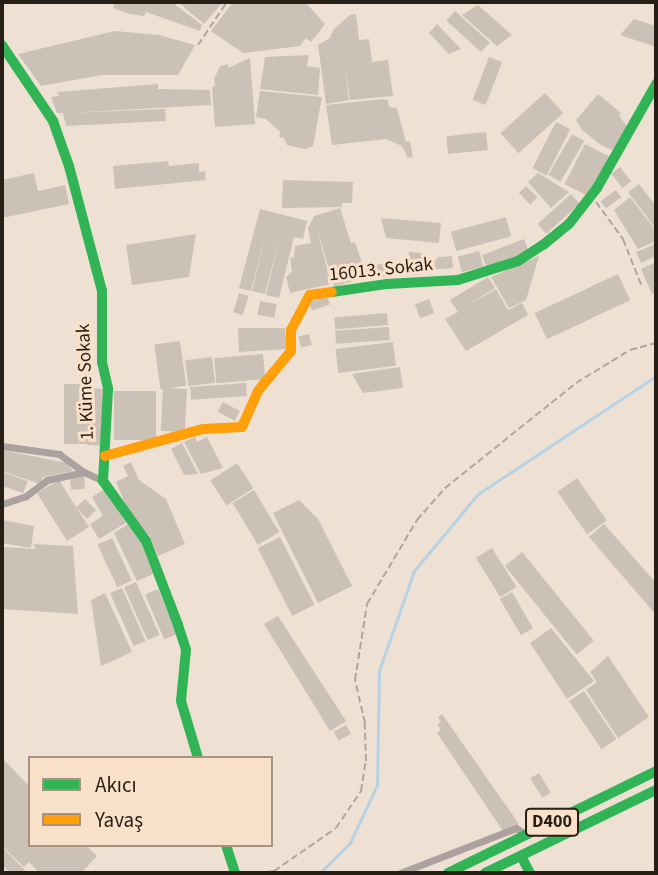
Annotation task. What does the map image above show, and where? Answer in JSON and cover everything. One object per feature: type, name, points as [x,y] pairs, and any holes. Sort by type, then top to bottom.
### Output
[{"type":"main road","name":"1. Küme Sokak","points":[[2,45],[53,121],[69,166],[102,291],[102,362],[108,389],[103,481]]},
{"type":"main road","name":"16013. Sokak","points":[[106,456],[203,429],[242,427],[258,391],[291,351],[291,330],[310,295],[387,284],[458,280],[518,261],[569,223],[590,197],[656,84]]},
{"type":"main road","points":[[103,481],[146,541],[178,625],[186,650],[181,701],[197,756]]},
{"type":"main road","name":"D400","points":[[448,873],[656,771]]},
{"type":"main road","name":"D400","points":[[485,873],[656,790]]},
{"type":"main road","points":[[227,847],[235,873]]},
{"type":"main road","points":[[521,856],[527,872]]},
{"type":"street","points":[[2,446],[59,454],[84,472],[103,481]]},
{"type":"street","points":[[2,504],[26,496],[47,480],[84,472]]},
{"type":"street","points":[[400,873],[516,828],[526,834]]},
{"type":"path","points":[[198,45],[227,2]]},
{"type":"path","points":[[590,197],[604,211],[623,239],[642,287]]},
{"type":"path","points":[[257,873],[274,871],[336,828],[361,791],[366,761],[365,723],[355,680],[367,604],[417,520],[445,488],[576,383],[630,350],[656,343]]},
{"type":"building","points":[[115,2],[173,3],[202,25],[200,31],[146,12],[144,16],[130,14],[113,8]]},
{"type":"building","points":[[178,2],[223,2],[204,24]]},
{"type":"building","points":[[233,2],[305,2],[325,24],[311,42],[306,38],[300,46],[243,53],[211,31]]},
{"type":"building","points":[[478,5],[512,35],[497,46],[462,15]]},
{"type":"building","points":[[455,11],[490,42],[481,52],[446,21]]},
{"type":"building","points":[[356,14],[359,40],[369,39],[372,62],[388,60],[393,96],[350,100],[345,65],[349,100],[326,104],[318,45],[330,38],[333,30],[350,15]]},
{"type":"building","points":[[634,19],[656,26],[656,47],[620,35]]},
{"type":"building","points":[[437,24],[461,49],[449,54],[429,33]]},
{"type":"building","points":[[115,31],[159,35],[195,45],[178,75],[102,75],[41,86],[18,54]]},
{"type":"building","points":[[309,55],[307,66],[320,68],[318,95],[260,89],[265,57]]},
{"type":"building","points":[[489,57],[502,62],[486,105],[473,100]]},
{"type":"building","points":[[250,58],[255,124],[215,127],[212,87],[215,86],[214,79],[220,66],[228,64],[228,68]]},
{"type":"building","points":[[158,84],[158,89],[210,90],[211,105],[67,113],[165,109],[166,121],[66,126],[63,113],[57,113],[51,97],[59,96],[57,92]]},
{"type":"building","points":[[260,91],[322,97],[313,146],[305,149],[287,145],[284,138],[279,137],[280,132],[266,119],[256,117]]},
{"type":"building","points":[[545,93],[563,113],[518,153],[500,133]]},
{"type":"building","points":[[598,94],[621,113],[619,116],[628,127],[614,151],[601,145],[582,130],[576,120]]},
{"type":"building","points":[[388,100],[389,107],[397,108],[406,142],[410,141],[413,157],[408,158],[402,146],[386,139],[332,145],[326,105]]},
{"type":"building","points":[[556,122],[570,129],[547,176],[532,168]]},
{"type":"building","points":[[486,132],[488,150],[448,154],[446,136]]},
{"type":"building","points":[[572,134],[584,141],[561,182],[548,175]]},
{"type":"building","points":[[585,144],[610,157],[590,197],[565,184]]},
{"type":"building","points":[[168,161],[169,166],[199,163],[199,172],[205,171],[206,180],[115,189],[113,166]]},
{"type":"building","points":[[620,167],[631,181],[622,188],[611,174]]},
{"type":"building","points":[[34,173],[38,191],[65,185],[69,204],[2,218],[2,180]]},
{"type":"building","points":[[538,173],[569,192],[551,208],[528,182]]},
{"type":"building","points":[[283,180],[353,182],[352,203],[342,203],[342,207],[282,208]]},
{"type":"building","points":[[639,184],[656,206],[656,229],[628,192]]},
{"type":"building","points":[[526,186],[537,197],[530,204],[519,193]]},
{"type":"building","points":[[616,190],[621,197],[606,208],[601,201]]},
{"type":"building","points":[[571,194],[580,204],[546,234],[538,224]]},
{"type":"building","points":[[630,197],[656,231],[656,241],[638,249],[614,210]]},
{"type":"building","points":[[340,208],[351,243],[355,242],[363,266],[359,268],[362,278],[334,287],[316,224],[331,284],[290,293],[286,277],[292,271],[290,258],[294,257],[295,246],[311,243],[308,228],[314,216]]},
{"type":"building","points":[[260,209],[307,221],[303,239],[294,237],[279,298],[266,295],[281,233],[265,294],[252,291],[267,230],[251,291],[239,288]]},
{"type":"building","points":[[506,217],[511,236],[456,251],[451,232]]},
{"type":"building","points":[[381,218],[441,223],[439,243],[386,238]]},
{"type":"building","points":[[196,234],[189,277],[132,285],[126,245]]},
{"type":"building","points":[[524,239],[529,252],[487,268],[482,255]]},
{"type":"building","points":[[656,244],[656,256],[641,263],[636,252]]},
{"type":"building","points":[[479,251],[483,266],[462,272],[458,257]]},
{"type":"building","points":[[409,252],[422,253],[420,275],[407,274]]},
{"type":"building","points":[[452,256],[453,268],[435,270],[434,258]]},
{"type":"building","points":[[539,256],[526,300],[509,308],[491,277]]},
{"type":"building","points":[[656,262],[656,292],[652,294],[641,269]]},
{"type":"building","points":[[387,263],[389,276],[367,279],[365,266]]},
{"type":"building","points":[[618,274],[630,300],[547,339],[535,313]]},
{"type":"building","points":[[488,277],[495,288],[463,308],[496,289],[508,310],[522,303],[528,315],[466,351],[445,319],[458,312],[450,300]]},
{"type":"building","points":[[239,293],[249,296],[243,315],[233,312]]},
{"type":"building","points":[[327,296],[330,305],[312,310],[309,302]]},
{"type":"building","points":[[429,299],[434,313],[420,318],[415,304]]},
{"type":"building","points":[[260,301],[277,304],[274,318],[258,315]]},
{"type":"building","points":[[387,313],[388,325],[335,330],[334,318]]},
{"type":"building","points":[[389,327],[390,340],[336,344],[335,331]]},
{"type":"building","points":[[238,328],[285,328],[287,349],[239,352]]},
{"type":"building","points":[[309,334],[312,345],[301,347],[298,337]]},
{"type":"building","points":[[180,341],[186,386],[161,389],[154,345]]},
{"type":"building","points":[[393,342],[396,366],[338,373],[335,349]]},
{"type":"building","points":[[263,354],[265,379],[216,383],[214,358]]},
{"type":"building","points":[[212,357],[215,383],[188,386],[185,360]]},
{"type":"building","points":[[400,367],[403,388],[363,393],[352,374]]},
{"type":"building","points":[[246,383],[247,396],[191,400],[190,387]]},
{"type":"building","points":[[64,384],[89,384],[89,444],[64,444]]},
{"type":"building","points":[[91,388],[104,389],[100,446],[87,445]]},
{"type":"building","points":[[163,388],[187,389],[185,432],[161,431]]},
{"type":"building","points":[[114,391],[156,391],[156,440],[114,440]]},
{"type":"building","points":[[223,402],[240,411],[235,421],[218,412]]},
{"type":"building","points":[[195,437],[197,442],[207,437],[223,468],[201,474],[184,442]]},
{"type":"building","points":[[182,443],[198,474],[184,475],[171,449]]},
{"type":"building","points":[[2,450],[67,463],[73,471],[43,477],[40,484],[2,471]]},
{"type":"building","points":[[131,462],[139,480],[166,499],[185,544],[158,556],[150,537],[130,515],[116,482],[128,476],[123,466]]},
{"type":"building","points":[[237,463],[253,488],[227,506],[210,480]]},
{"type":"building","points":[[2,472],[28,481],[23,493],[2,486]]},
{"type":"building","points":[[84,472],[85,489],[71,490],[70,473]]},
{"type":"building","points":[[577,478],[607,521],[587,534],[557,492]]},
{"type":"building","points":[[59,480],[89,527],[67,541],[37,493]]},
{"type":"building","points":[[105,489],[126,523],[99,539],[90,524],[103,516],[92,497]]},
{"type":"building","points":[[254,490],[279,532],[258,545],[233,503]]},
{"type":"building","points":[[85,499],[96,510],[87,519],[76,507]]},
{"type":"building","points":[[299,500],[318,519],[352,586],[318,603],[273,513]]},
{"type":"building","points":[[2,520],[34,526],[31,548],[2,543]]},
{"type":"building","points":[[128,524],[140,540],[153,574],[137,581],[114,533]]},
{"type":"building","points":[[604,524],[656,583],[656,615],[589,537]]},
{"type":"building","points":[[280,537],[315,605],[292,616],[258,548]]},
{"type":"building","points":[[112,538],[132,581],[117,587],[97,545]]},
{"type":"building","points":[[33,544],[73,546],[78,614],[2,609],[2,547],[36,549]]},
{"type":"building","points":[[492,548],[516,587],[500,597],[476,558]]},
{"type":"building","points":[[522,552],[594,641],[577,654],[505,566]]},
{"type":"building","points":[[136,582],[160,635],[148,640],[124,587]]},
{"type":"building","points":[[122,588],[146,641],[134,646],[110,593]]},
{"type":"building","points":[[158,589],[177,634],[164,640],[145,594]]},
{"type":"building","points":[[512,592],[533,628],[521,635],[500,599]]},
{"type":"building","points":[[105,593],[132,652],[101,666],[91,600]]},
{"type":"building","points":[[278,616],[346,721],[330,731],[264,624]]},
{"type":"building","points":[[551,628],[594,681],[567,699],[530,643]]},
{"type":"building","points":[[608,656],[649,717],[618,738],[586,690],[597,682],[590,672]]},
{"type":"building","points":[[584,691],[616,739],[602,749],[569,701]]},
{"type":"building","points":[[442,714],[519,824],[505,834],[437,733],[441,730],[437,724],[441,722],[438,717]]},
{"type":"building","points":[[346,725],[351,734],[339,741],[334,732]]},
{"type":"building","points":[[2,758],[28,785],[28,847],[88,847],[97,856],[83,871],[85,873],[39,873],[29,862],[24,867],[2,846]]},
{"type":"building","points":[[539,773],[551,793],[542,798],[530,778]]},
{"type":"building","points":[[2,847],[28,873],[10,873],[2,865]]},
{"type":"waterway","points":[[320,873],[350,843],[377,785],[379,671],[414,571],[478,494],[656,376]]},
{"type":"traffic: fast","points":[[2,45],[53,121],[69,166],[102,291],[102,362],[108,389],[103,481],[146,541],[178,625],[186,650],[181,701],[197,756]]},
{"type":"traffic: fast","points":[[332,292],[387,284],[458,280],[518,261],[543,245],[569,224],[597,188],[656,84]]},
{"type":"traffic: fast","points":[[448,873],[656,771]]},
{"type":"traffic: fast","points":[[485,873],[656,790]]},
{"type":"traffic: fast","points":[[227,847],[235,873]]},
{"type":"traffic: fast","points":[[521,856],[530,873]]},
{"type":"traffic: slow","points":[[105,456],[203,429],[242,427],[258,391],[291,351],[291,330],[310,295],[332,292]]}]
